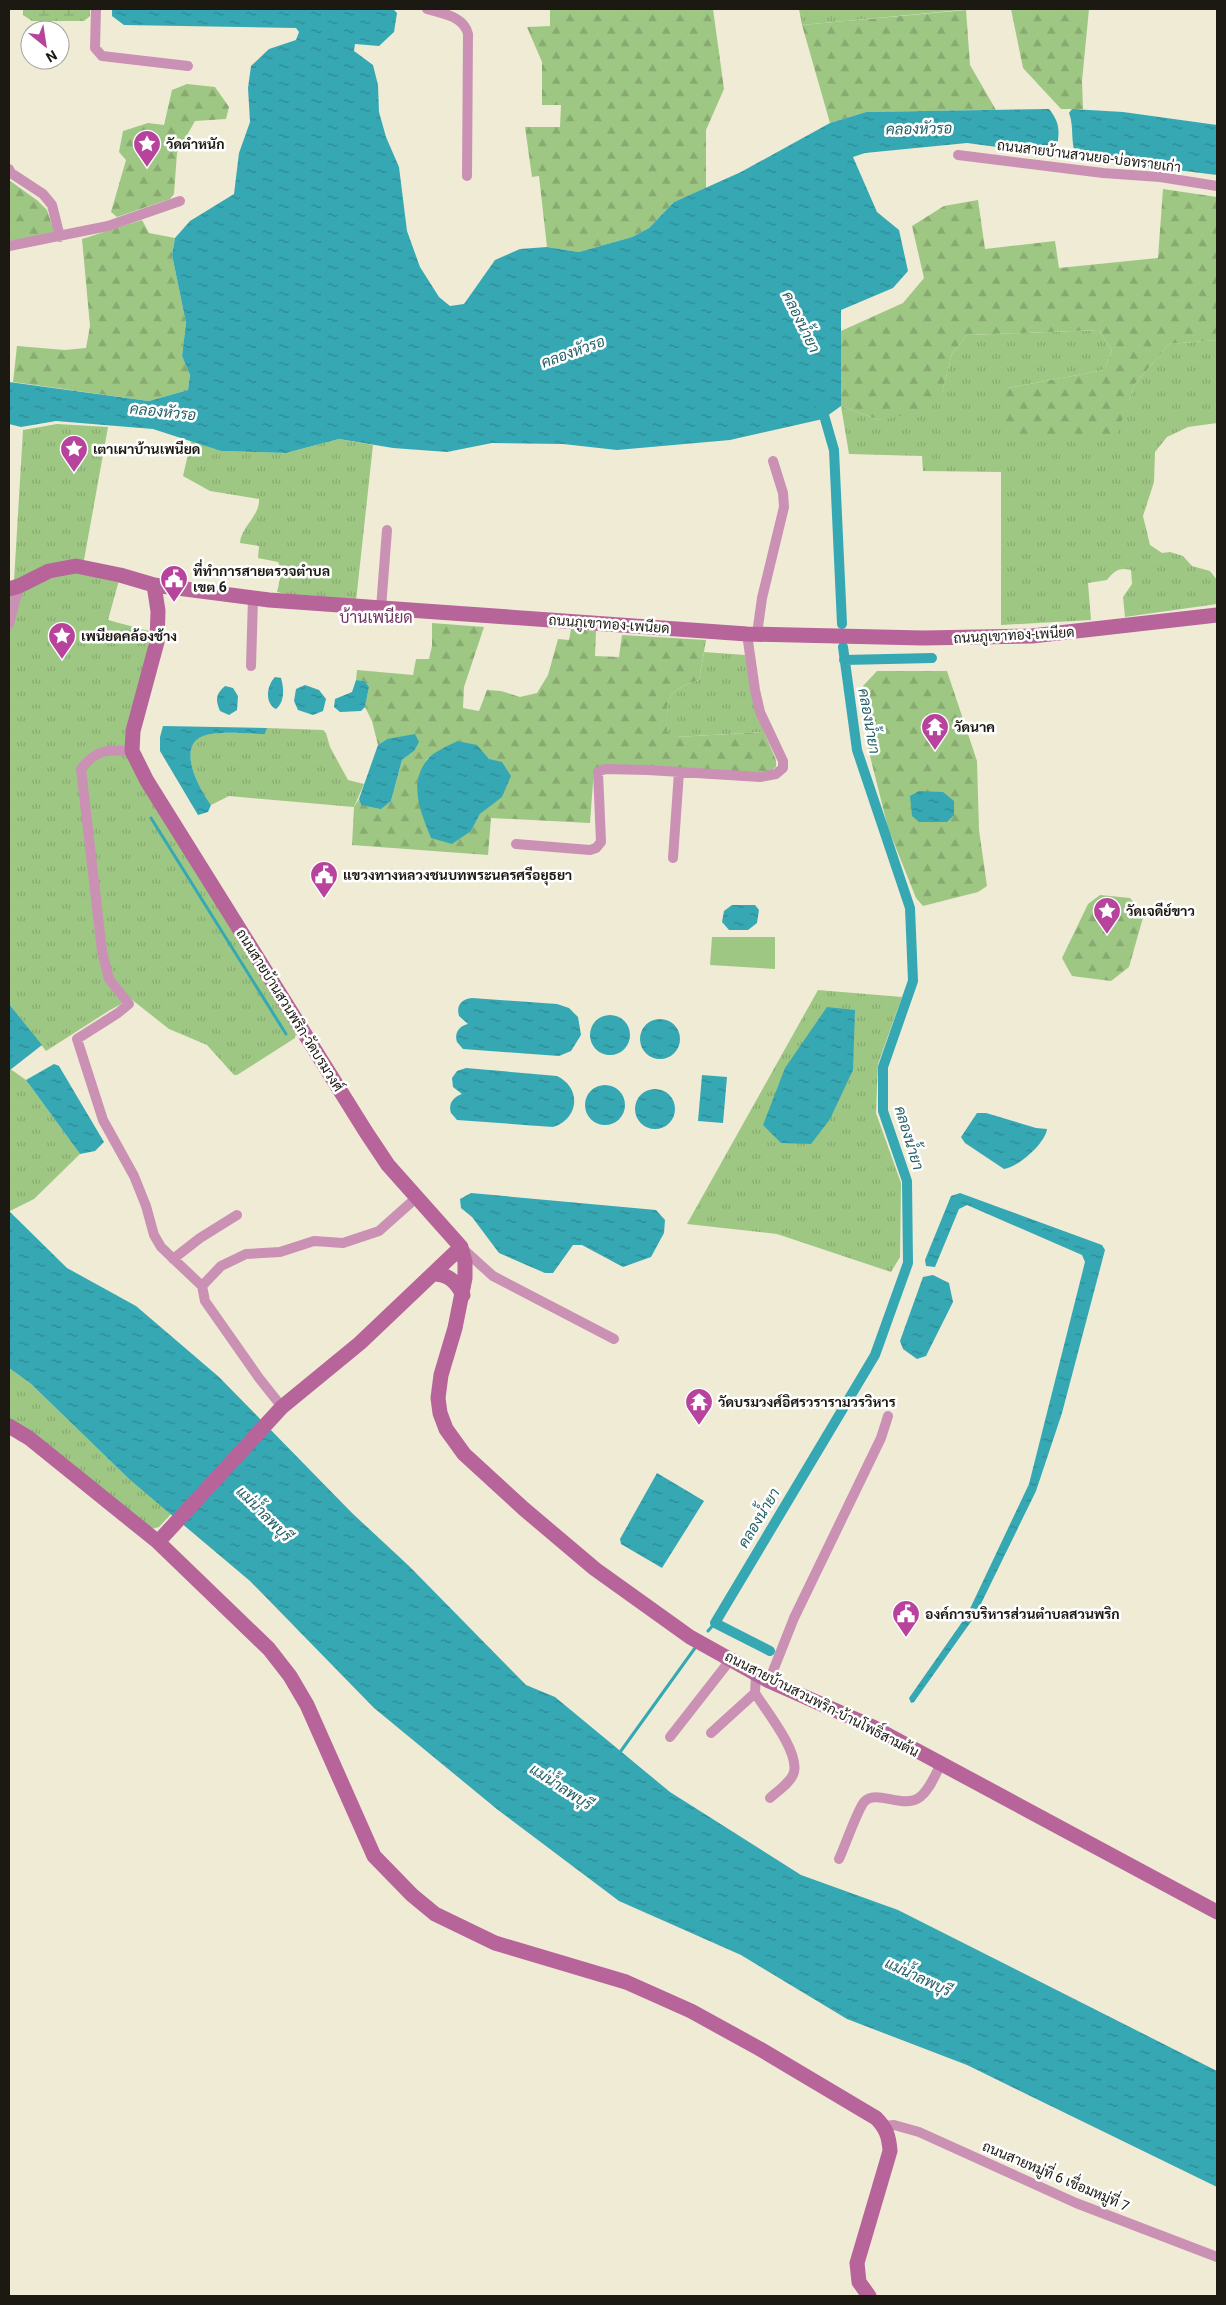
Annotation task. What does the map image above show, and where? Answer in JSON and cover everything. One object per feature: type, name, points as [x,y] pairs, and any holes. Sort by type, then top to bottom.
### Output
[{"type":"street","points":[[96,9],[95,48],[102,56],[188,66]]},
{"type":"street","points":[[427,9],[462,21],[466,26],[468,34],[467,176]]},
{"type":"street","name":"ถนนสายบ้านสวนยอ-บ่อทรายเก่า","points":[[958,155],[1103,173],[1160,177],[1217,186]]},
{"type":"street","points":[[9,169],[11,173],[43,194],[52,206],[60,237]]},
{"type":"street","points":[[9,246],[108,226],[180,201]]},
{"type":"street","points":[[516,844],[590,850],[596,848],[601,842],[598,772],[605,769],[760,777],[776,774],[783,768],[783,761],[760,712],[755,690],[752,634],[784,507],[783,493],[773,460]]},
{"type":"street","points":[[381,608],[387,530]]},
{"type":"street","name":"ถนนภูเขาทอง-เพนียด","points":[[14,587],[49,571],[76,566],[120,575],[154,585],[253,598],[752,634],[990,638],[1105,629],[1217,615]]},
{"type":"street","points":[[154,585],[158,611],[157,642],[133,731],[132,751],[105,749],[90,757],[81,769],[102,951],[109,979],[129,1004],[77,1039],[103,1120],[134,1176],[146,1206],[154,1236],[161,1247],[202,1286],[205,1301],[279,1410]]},
{"type":"street","points":[[9,624],[14,587]]},
{"type":"street","points":[[251,666],[253,598]]},
{"type":"street","name":"ถนนสายบ้านสวนพริก-วัดบรมวงศ์","points":[[132,751],[147,781],[388,1165],[478,1265],[493,1276],[614,1339]]},
{"type":"street","points":[[673,858],[679,772]]},
{"type":"street","points":[[202,1286],[221,1266],[246,1254],[280,1252],[314,1241],[343,1243],[379,1231],[416,1198]]},
{"type":"street","points":[[173,1259],[200,1238],[237,1215]]},
{"type":"street","points":[[158,1542],[279,1410],[360,1343],[461,1247]]},
{"type":"street","name":"ถนนสายบ้านสวนพริก-บ้านโพธิ์สามต้น","points":[[461,1247],[465,1262],[463,1295],[440,1375],[438,1398],[440,1413],[446,1428],[464,1454],[595,1569],[690,1637],[763,1677],[873,1727],[1217,1912]]},
{"type":"street","points":[[433,1274],[442,1274],[451,1278],[463,1295]]},
{"type":"street","points":[[711,1733],[755,1692],[794,1618],[881,1438],[888,1416]]},
{"type":"street","points":[[9,1426],[29,1438],[158,1542],[269,1650],[290,1676],[307,1705],[374,1856],[392,1877],[435,1914],[495,1943],[626,1982],[691,2011],[760,2049],[876,2118],[884,2126],[890,2138],[890,2151],[857,2264],[859,2282],[869,2296]]},
{"type":"street","points":[[670,1737],[731,1659]]},
{"type":"street","points":[[755,1692],[786,1742],[793,1758],[794,1772],[791,1779],[770,1798]]},
{"type":"street","points":[[839,1859],[864,1802],[875,1796],[905,1802],[918,1798],[926,1791],[941,1764]]},
{"type":"street","name":"ถนนสายหมู่ที่ 6 เชื่อมหมู่ที่ 7","points":[[884,2126],[894,2125],[919,2132],[1076,2203],[1217,2257]]},
{"type":"green space","points":[[23,9],[90,9],[90,16],[84,21],[30,20],[23,15]]},
{"type":"green space","points":[[550,9],[713,9],[724,89],[706,130],[706,188],[674,202],[649,228],[632,237],[579,252],[547,247],[539,176],[532,177],[525,127],[560,127],[561,105],[542,105],[542,62],[527,27],[550,26]]},
{"type":"green space","points":[[799,9],[972,9],[802,25]]},
{"type":"green space","points":[[1011,9],[1089,9],[1082,81],[1083,109],[1061,109],[1023,68]]},
{"type":"green space","points":[[966,10],[970,65],[996,110],[866,112],[830,123],[802,25]]},
{"type":"green space","points":[[187,84],[215,87],[229,107],[226,119],[195,121],[177,153],[174,194],[170,199],[117,217],[111,212],[126,160],[119,152],[123,131],[148,123],[164,125],[172,90]]},
{"type":"green space","points":[[9,180],[47,210],[54,231],[51,234],[9,241]]},
{"type":"green space","points":[[1163,189],[1217,197],[1217,340],[1169,344],[1135,384],[1117,434],[1017,438],[1004,431],[1000,412],[1008,388],[1104,370],[1112,351],[1099,330],[967,335],[952,354],[942,393],[924,411],[879,420],[841,406],[841,331],[903,303],[924,278],[912,226],[944,206],[978,200],[985,249],[1055,241],[1059,268],[1158,258]]},
{"type":"green space","points":[[142,220],[149,233],[175,238],[172,255],[186,323],[182,356],[190,375],[188,390],[149,401],[13,382],[17,346],[65,350],[86,348],[90,326],[82,239]]},
{"type":"green space","points":[[1099,330],[1112,351],[1104,370],[1008,388],[1116,434],[1135,384],[1169,344],[1217,340],[1217,423],[1188,427],[1167,437],[1155,452],[1154,482],[1143,516],[1150,545],[1162,553],[1170,552],[1183,556],[1192,566],[1210,571],[1217,580],[1217,604],[1125,617],[1123,597],[1132,584],[1131,570],[1120,569],[1107,580],[1088,583],[1091,620],[1001,625],[1001,472],[923,471],[922,456],[849,454],[841,406],[879,420],[942,393],[952,354],[967,335]]},
{"type":"green space","points":[[57,424],[108,427],[84,560],[14,581],[23,430]]},
{"type":"green space","points":[[339,439],[373,445],[356,601],[303,598],[277,592],[282,571],[278,562],[258,558],[259,546],[240,543],[241,537],[257,511],[259,499],[210,491],[183,476],[191,441],[221,451],[286,453]]},
{"type":"green space","points":[[76,570],[119,580],[108,620],[149,631],[148,653],[126,746],[134,771],[296,1033],[295,1038],[237,1075],[234,1075],[207,1045],[169,1029],[131,999],[110,1010],[46,1051],[9,1004],[9,594],[50,576]]},
{"type":"green space","points":[[432,623],[484,627],[464,687],[463,708],[479,711],[487,690],[501,691],[520,697],[537,693],[548,675],[558,639],[569,640],[571,629],[596,631],[595,656],[619,657],[622,635],[706,640],[699,680],[680,688],[670,697],[667,711],[667,731],[677,737],[764,732],[776,760],[776,767],[771,771],[757,772],[594,769],[590,823],[491,818],[488,855],[352,845],[354,807],[359,799],[361,805],[391,801],[402,760],[414,751],[387,739],[378,745],[372,721],[365,707],[369,687],[365,681],[356,680],[357,670],[413,675],[416,659],[429,659],[432,646]],"holes":[[[457,741],[489,759],[502,796],[480,814],[471,831],[419,777],[427,759]]]},
{"type":"green space","points":[[704,652],[745,655],[764,732],[676,737],[667,731],[667,711],[670,697],[680,688],[699,680]]},
{"type":"green space","points":[[877,671],[947,671],[977,761],[979,830],[987,886],[978,892],[923,906],[916,898],[888,828],[869,752],[863,686]]},
{"type":"green space","points":[[267,728],[323,730],[348,780],[364,784],[354,807],[229,796],[211,805],[197,780],[190,759],[194,742],[202,736],[216,733],[265,734]]},
{"type":"green space","points":[[1100,895],[1130,898],[1144,914],[1129,967],[1111,981],[1072,976],[1062,958],[1088,904]]},
{"type":"green space","points":[[712,937],[775,937],[775,969],[710,965]]},
{"type":"green space","points":[[818,990],[902,997],[878,1064],[876,1113],[901,1183],[900,1257],[891,1272],[777,1234],[687,1224]]},
{"type":"green space","points":[[9,1068],[26,1080],[80,1154],[34,1199],[10,1211]]},
{"type":"green space","points":[[9,1368],[30,1383],[129,1479],[172,1513],[159,1527],[151,1529],[34,1433],[9,1418]]},
{"type":"water","name":"คลองหัวรอ","points":[[112,9],[393,9],[397,13],[394,32],[379,46],[355,44],[354,51],[373,65],[378,85],[379,112],[386,137],[399,167],[407,231],[420,267],[439,297],[450,306],[464,304],[495,260],[520,249],[547,247],[579,252],[632,237],[649,228],[674,202],[741,172],[830,123],[866,112],[1049,109],[1056,119],[1058,128],[1057,149],[1050,154],[967,143],[865,153],[853,157],[877,212],[899,230],[908,271],[893,288],[841,310],[841,406],[823,419],[730,440],[617,450],[563,444],[492,443],[447,452],[393,448],[339,439],[286,453],[221,451],[153,429],[56,421],[21,427],[9,424],[9,382],[149,401],[188,390],[190,375],[182,356],[186,323],[172,255],[175,238],[190,221],[234,194],[239,153],[250,122],[248,88],[251,66],[269,49],[296,40],[299,32],[296,28],[124,25],[112,16]]},
{"type":"water","points":[[1072,109],[1123,112],[1217,125],[1217,175],[1079,158],[1073,144],[1069,113]]},
{"type":"water","points":[[275,677],[281,678],[283,690],[281,703],[276,709],[268,698],[270,685]]},
{"type":"water","points":[[356,680],[365,681],[369,687],[365,707],[361,711],[340,712],[334,707],[335,699],[352,692]]},
{"type":"water","points":[[305,685],[319,690],[326,699],[323,711],[313,715],[298,710],[294,701],[296,689]]},
{"type":"water","points":[[225,686],[233,688],[238,696],[237,710],[229,715],[220,711],[217,703],[218,694]]},
{"type":"water","points":[[163,726],[267,728],[265,734],[217,733],[203,736],[195,742],[191,749],[193,769],[211,805],[208,812],[198,815],[160,751],[160,737]]},
{"type":"water","points":[[415,734],[419,742],[414,751],[402,760],[391,801],[381,809],[361,805],[359,799],[378,745],[387,739]]},
{"type":"water","points":[[457,741],[477,745],[489,759],[502,762],[511,776],[502,797],[480,814],[471,831],[452,844],[431,838],[420,809],[417,789],[421,769],[427,760]]},
{"type":"water","points":[[919,791],[943,792],[954,801],[954,815],[947,822],[919,822],[912,816],[910,796]]},
{"type":"water","points":[[732,905],[755,905],[759,910],[757,923],[748,930],[729,930],[722,922],[724,911]]},
{"type":"water","points":[[472,998],[557,1004],[569,1008],[578,1017],[581,1035],[571,1051],[559,1056],[463,1049],[457,1042],[456,1036],[460,1028],[468,1024],[459,1016],[458,1009],[462,1001]]},
{"type":"water","points":[[9,1004],[42,1045],[10,1070],[9,1068]]},
{"type":"water","points":[[827,1007],[855,1010],[853,1070],[830,1119],[811,1144],[781,1143],[763,1125],[785,1068]]},
{"type":"water","points":[[614,1015],[621,1018],[627,1024],[630,1035],[629,1043],[621,1052],[614,1055],[606,1055],[599,1052],[591,1043],[590,1031],[593,1024],[602,1016]]},
{"type":"water","points":[[664,1019],[671,1022],[677,1028],[680,1039],[679,1047],[671,1056],[664,1059],[656,1059],[649,1056],[641,1047],[640,1035],[643,1028],[652,1020]]},
{"type":"water","points":[[54,1064],[59,1066],[104,1142],[95,1151],[80,1154],[26,1080]]},
{"type":"water","points":[[466,1068],[557,1076],[565,1081],[574,1095],[572,1111],[562,1123],[553,1127],[457,1120],[451,1113],[450,1107],[454,1099],[462,1094],[453,1087],[452,1078],[457,1071]]},
{"type":"water","points":[[702,1075],[727,1077],[723,1123],[698,1121]]},
{"type":"water","points":[[609,1085],[616,1088],[622,1094],[625,1105],[624,1113],[616,1122],[609,1125],[601,1125],[594,1122],[586,1113],[585,1101],[588,1094],[597,1086]]},
{"type":"water","points":[[659,1089],[666,1092],[672,1098],[675,1109],[674,1117],[666,1126],[659,1129],[651,1129],[644,1126],[636,1117],[635,1105],[638,1098],[647,1090]]},
{"type":"water","points":[[977,1113],[986,1113],[1036,1128],[1047,1129],[1041,1141],[1030,1154],[1016,1164],[1004,1169],[965,1143],[961,1137]]},
{"type":"water","points":[[471,1193],[656,1210],[665,1220],[664,1233],[651,1257],[623,1267],[582,1245],[573,1245],[553,1273],[545,1273],[499,1253],[472,1217],[461,1208],[460,1199]]},
{"type":"water","points":[[960,1193],[1102,1245],[1105,1250],[1062,1413],[1036,1491],[975,1616],[914,1702],[911,1703],[909,1698],[967,1615],[1029,1484],[1085,1262],[1082,1255],[967,1205],[959,1209],[935,1267],[926,1266],[925,1260],[951,1196]]},
{"type":"water","name":"แม่น้ำลพบุรี","points":[[9,1211],[67,1268],[136,1306],[219,1377],[352,1513],[409,1566],[526,1685],[555,1697],[670,1792],[801,1875],[898,1910],[1217,2071],[1217,2187],[967,2065],[847,2019],[741,1955],[619,1901],[498,1810],[374,1708],[250,1581],[129,1479],[30,1383],[9,1368]]},
{"type":"water","points":[[933,1275],[949,1283],[953,1302],[926,1356],[917,1359],[903,1349],[900,1341],[923,1277]]},
{"type":"water","points":[[657,1473],[704,1501],[662,1568],[621,1544],[620,1539]]},
{"type":"waterway","name":"คลองน้ำยา","points":[[821,405],[834,450],[842,624]]},
{"type":"waterway","name":"คลองน้ำยา","points":[[770,1651],[715,1623],[875,1355],[908,1263],[907,1181],[883,1111],[883,1067],[913,981],[910,908],[857,750],[843,647]]},
{"type":"waterway","points":[[844,660],[932,658]]},
{"type":"waterway","points":[[151,818],[286,1034]]},
{"type":"waterway","name":"คลองน้ำยา","points":[[708,1631],[715,1623]]},
{"type":"waterway","name":"คลองน้ำยา","points":[[618,1755],[695,1648]]},
{"type":"place","name":"วัดตำหนัก","points":[[147,168]]},
{"type":"place","name":"เตาเผาบ้านเพนียด","points":[[74,473]]},
{"type":"place","name":"ที่ทำการสายตรวจตำบล เขต 6","points":[[174,603]]},
{"type":"place","name":"เพนียดคล้องช้าง","points":[[62,660]]},
{"type":"place","name":"วัดนาค","points":[[935,751]]},
{"type":"place","name":"แขวงทางหลวงชนบทพระนครศรีอยุธยา","points":[[324,899]]},
{"type":"place","name":"วัดเจดีย์ขาว","points":[[1107,935]]},
{"type":"place","name":"วัดบรมวงศ์อิศรวรารามวรวิหาร","points":[[699,1426]]},
{"type":"place","name":"องค์การบริหารส่วนตำบลสวนพริก","points":[[906,1638]]},
{"type":"district","name":"บ้านเพนียด","points":[[376,617]]}]
